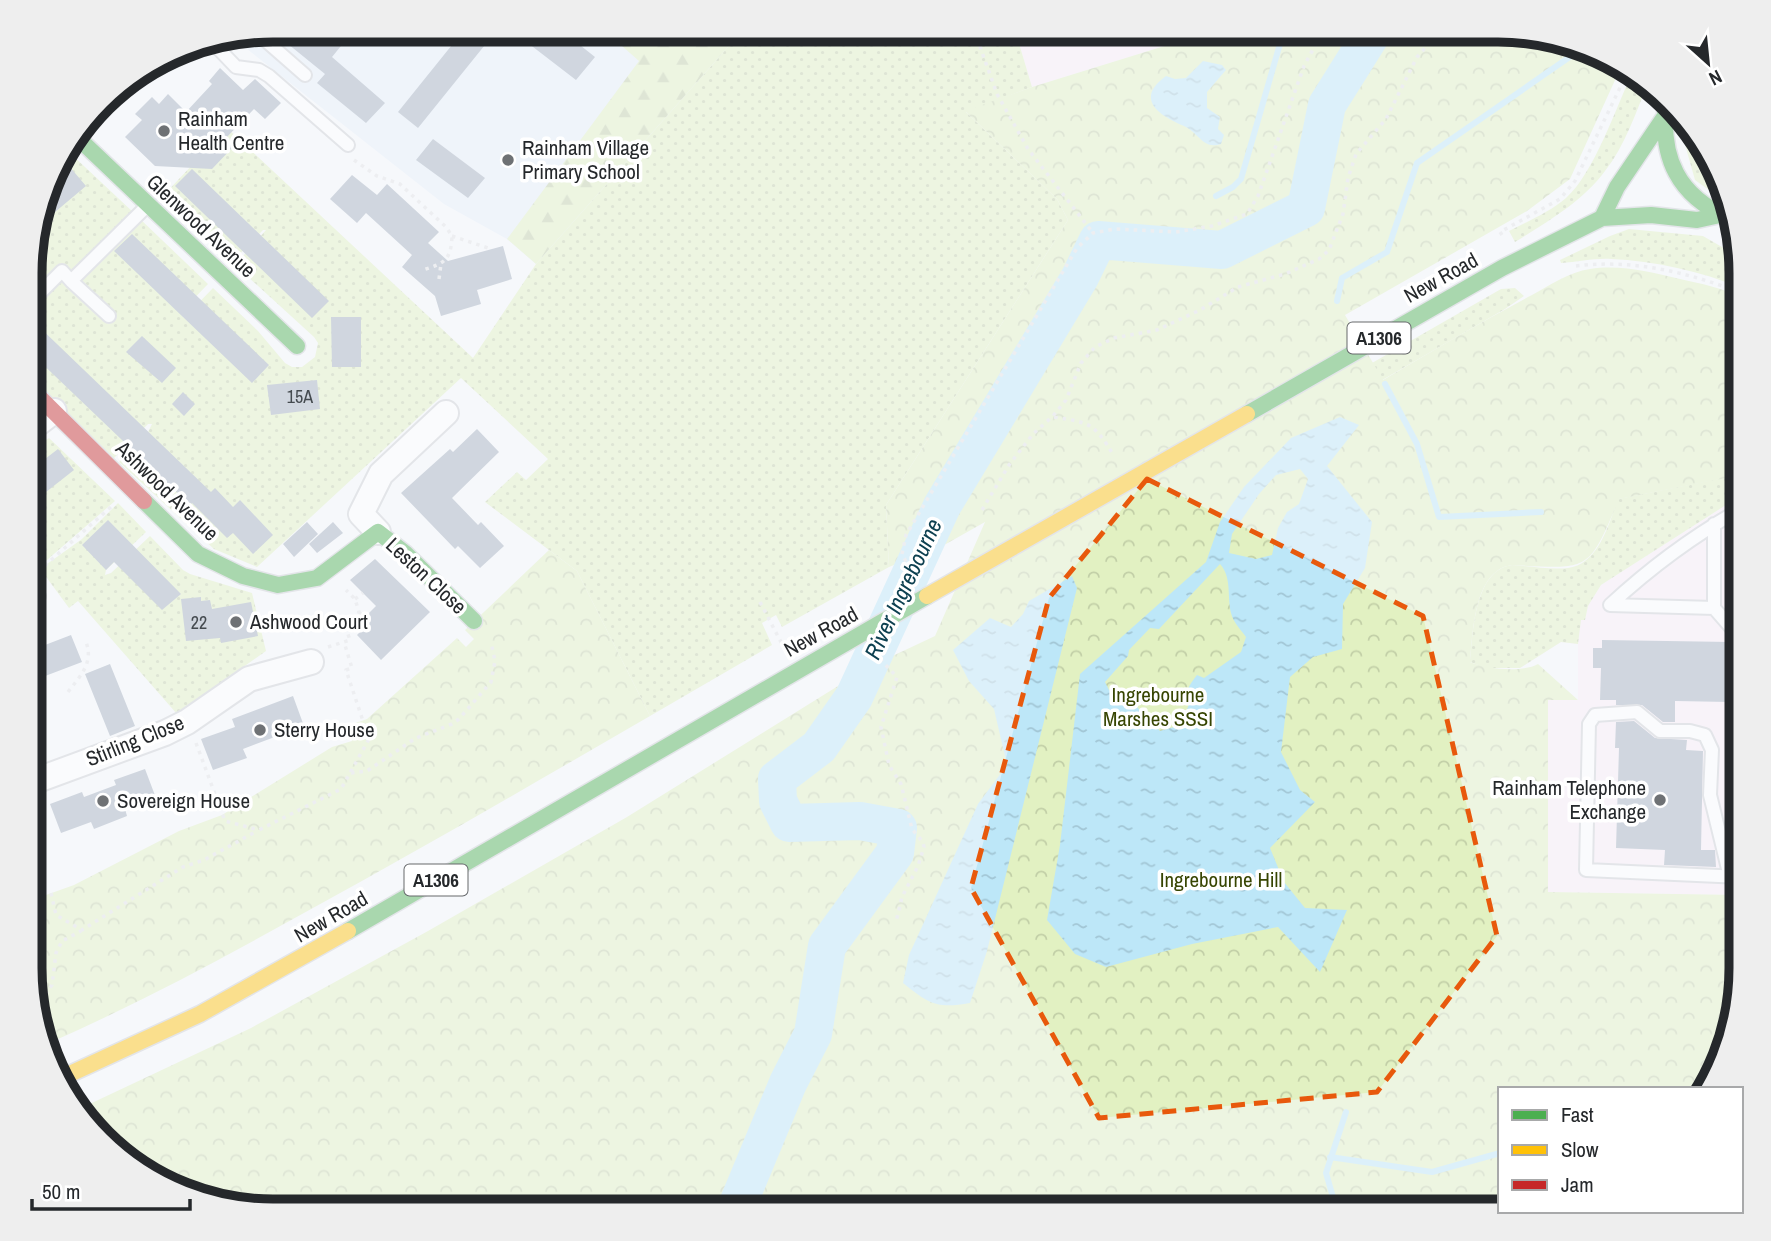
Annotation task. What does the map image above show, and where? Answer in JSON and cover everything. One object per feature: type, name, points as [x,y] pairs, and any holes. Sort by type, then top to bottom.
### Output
[{"type":"main road","points":[[1602,218],[1664,113]]},
{"type":"main road","points":[[1665,114],[1667,156],[1678,180],[1696,201],[1721,215]]},
{"type":"main road","name":"Glenwood Avenue","points":[[83,143],[297,346]]},
{"type":"main road","name":"New Road","points":[[69,1074],[201,1014],[311,953],[801,668],[1451,296],[1602,218],[1651,215],[1697,220],[1722,217]]},
{"type":"main road","name":"Ashwood Avenue","points":[[42,400],[198,554],[243,576],[278,585],[317,578],[371,537]]},
{"type":"main road","name":"Leston Close","points":[[371,537],[405,552],[474,621]]},
{"type":"street","points":[[42,420],[54,411]]},
{"type":"street","name":"Leston Close","points":[[371,537],[362,514],[381,474],[446,413]]},
{"type":"street","name":"Stirling Close","points":[[42,778],[165,733],[187,722],[249,679],[317,655]]},
{"type":"lane","points":[[267,42],[305,75]]},
{"type":"lane","points":[[219,49],[236,66],[245,70],[259,70],[269,76],[348,145]]},
{"type":"lane","points":[[71,281],[148,205]]},
{"type":"lane","points":[[42,291],[62,271],[109,316]]},
{"type":"lane","points":[[1714,608],[1610,606],[1647,571],[1729,516]]},
{"type":"lane","points":[[1714,524],[1714,608],[1729,625]]},
{"type":"lane","points":[[1729,857],[1710,795],[1712,750],[1705,735],[1690,731],[1660,731],[1637,712],[1595,715],[1589,724],[1586,870],[1729,877]]},
{"type":"path","points":[[978,42],[997,94],[1028,149],[1093,233]]},
{"type":"path","points":[[910,569],[902,554],[906,535],[1077,248],[1093,233],[1115,229],[1176,232],[1213,226],[1247,214],[1258,196],[1304,66],[1316,42]]},
{"type":"path","points":[[982,510],[1009,465],[1033,434],[1066,400],[1081,363],[1095,347],[1114,338],[1157,330],[1200,310],[1238,287],[1285,274],[1319,259],[1329,250],[1343,214],[1348,178],[1356,154],[1387,118],[1417,57],[1430,42]]},
{"type":"path","points":[[1500,232],[1560,199],[1575,181],[1624,80]]},
{"type":"path","points":[[348,145],[353,159],[377,176],[400,184],[446,227],[452,236],[491,249]]},
{"type":"path","points":[[439,279],[442,264],[448,257],[452,236]]},
{"type":"path","points":[[1565,267],[1598,263],[1631,264],[1674,272],[1729,288]]},
{"type":"path","points":[[423,270],[442,264]]},
{"type":"path","points":[[1053,416],[1087,422],[1107,444]]},
{"type":"path","points":[[42,568],[131,487]]},
{"type":"path","points":[[345,590],[355,599],[364,618]]},
{"type":"path","points":[[355,599],[363,593]]},
{"type":"path","points":[[760,602],[801,668]]},
{"type":"path","points":[[317,655],[350,640],[344,623],[355,620],[359,612]]},
{"type":"path","points":[[351,773],[367,771],[416,738],[452,724],[491,682],[495,661],[489,636],[482,622],[474,621]]},
{"type":"path","points":[[68,692],[87,667],[90,652],[86,642]]},
{"type":"path","points":[[44,996],[52,985],[56,953],[62,941],[183,867],[204,860],[341,789],[369,739],[346,670],[352,668],[344,642]]},
{"type":"path","points":[[880,659],[897,677],[881,722],[889,765],[901,784],[912,829],[924,847],[918,866],[902,897],[896,922]]},
{"type":"path","points":[[187,722],[225,821],[259,830]]},
{"type":"path","points":[[51,893],[56,915],[82,930]]},
{"type":"highlighted area","points":[[1147,479],[1423,616],[1497,936],[1377,1092],[1099,1118],[971,888],[1049,598]]},
{"type":"shaded area","name":"Rainham Village Primary School","points":[[258,42],[732,42],[536,264],[507,239],[444,204],[241,44]]},
{"type":"shaded area","points":[[1019,42],[1177,42],[1032,87]]},
{"type":"shaded area","points":[[1729,503],[1729,895],[1548,892],[1548,699],[1578,700],[1578,644],[1561,642],[1520,668],[1476,604],[1585,620],[1588,606],[1601,585]]},
{"type":"green space","points":[[624,42],[732,42],[536,264],[507,239],[639,61],[622,46]]},
{"type":"green space","points":[[732,42],[1019,42],[1032,87],[966,112],[1057,199],[1068,220],[886,505],[889,567],[782,627],[776,615],[762,623],[772,645],[650,716],[577,571],[485,502],[517,472],[526,480],[548,459],[461,378],[257,567],[214,549],[119,462],[148,432],[152,424],[148,424],[114,458],[42,389],[42,298],[63,276],[72,290],[95,312],[98,309],[77,283],[138,217],[208,284],[180,313],[184,318],[213,288],[258,331],[285,363],[292,367],[302,367],[315,357],[318,343],[314,337],[235,265],[266,230],[231,263],[162,197],[227,128],[473,358],[536,264]]},
{"type":"green space","points":[[1177,42],[1513,42],[1572,54],[1617,76],[1570,179],[1527,211],[1345,315],[1383,380],[1553,283],[1582,271],[1612,267],[1647,271],[1712,286],[1729,293],[1729,477],[1619,499],[1600,541],[1583,561],[1557,567],[1512,565],[1499,569],[1490,578],[1478,604],[1470,662],[1504,669],[1538,664],[1578,700],[1548,700],[1548,892],[1729,895],[1729,983],[1725,1013],[1717,1042],[1695,1087],[1498,1087],[1498,1199],[258,1199],[214,1191],[185,1181],[158,1168],[133,1151],[99,1120],[88,1105],[251,1028],[428,931],[627,817],[867,668],[935,636],[985,522],[946,544],[889,567],[886,505],[1068,220],[1057,199],[965,111],[1032,87]]},
{"type":"green space","points":[[1628,83],[1643,95],[1618,151],[1596,182],[1575,202],[1515,242],[1509,231],[1553,208],[1576,187],[1595,157]]},
{"type":"green space","points":[[1682,135],[1698,158],[1714,194],[1695,180]]},
{"type":"green space","points":[[74,157],[134,213],[69,277],[62,267],[42,286],[44,243],[50,214]]},
{"type":"green space","points":[[1629,229],[1703,236],[1728,250],[1729,283],[1694,272],[1644,262],[1605,259],[1561,263],[1560,260]]},
{"type":"green space","points":[[1515,288],[1524,296],[1505,309],[952,629],[955,602],[1501,289]]},
{"type":"green space","points":[[49,438],[115,501],[42,564],[42,443]]},
{"type":"green space","points":[[1729,477],[1729,503],[1601,585],[1588,606],[1585,620],[1581,620],[1578,644],[1561,642],[1520,668],[1486,668],[1470,662],[1478,604],[1490,578],[1499,569],[1512,565],[1554,569],[1579,565],[1588,559],[1601,541],[1618,499]]},
{"type":"green space","points":[[118,503],[146,532],[106,570],[105,575],[111,573],[150,536],[190,574],[252,593],[266,651],[177,714],[78,601],[69,608],[44,574],[47,564],[82,539]]},
{"type":"green space","points":[[549,550],[577,571],[650,716],[247,944],[54,1041],[42,983],[42,896],[74,885],[179,831],[222,815],[332,747],[352,741],[347,726],[367,719],[457,638],[466,647],[474,639],[465,630]]},
{"type":"water","points":[[1203,61],[1222,65],[1226,70],[1207,92],[1207,108],[1220,117],[1218,129],[1224,135],[1221,144],[1205,143],[1189,129],[1159,112],[1151,100],[1156,85],[1166,76],[1186,78]]},
{"type":"water","points":[[1340,417],[1359,425],[1327,466],[1372,522],[1365,568],[1343,604],[1342,649],[1313,657],[1290,677],[1281,752],[1300,790],[1315,802],[1270,848],[1284,882],[1305,908],[1347,910],[1320,972],[1278,927],[1192,944],[1106,967],[1075,954],[1047,920],[1060,845],[1080,674],[1206,562],[1220,522],[1244,487],[1291,438]],"holes":[[[1300,469],[1308,479],[1299,504],[1287,512],[1278,528],[1272,555],[1256,559],[1229,553],[1232,534],[1259,494],[1276,475]],[[1220,564],[1228,581],[1232,616],[1246,637],[1241,652],[1204,678],[1197,675],[1188,689],[1189,704],[1181,725],[1160,731],[1136,706],[1109,690],[1105,682],[1150,628],[1159,629]]]},
{"type":"water","points":[[1072,576],[1077,588],[987,951],[970,1003],[934,1003],[903,983],[909,955],[978,804],[1007,765],[994,709],[969,681],[953,650],[990,618],[1011,627],[1023,614],[1029,601]]},
{"type":"building","points":[[286,42],[344,42],[332,57],[385,103],[366,123],[317,83],[325,74]]},
{"type":"building","points":[[454,42],[487,42],[418,128],[398,112]]},
{"type":"building","points":[[527,42],[576,42],[595,57],[576,80]]},
{"type":"building","points":[[220,68],[243,90],[255,79],[281,103],[265,119],[254,109],[225,139],[233,147],[212,169],[155,166],[125,137],[142,120],[135,114],[152,97],[159,104],[168,94],[186,112],[212,84],[209,81]]},
{"type":"building","points":[[433,139],[485,178],[468,198],[416,160]]},
{"type":"building","points":[[69,166],[86,186],[49,217],[54,199]]},
{"type":"building","points":[[192,169],[329,301],[312,318],[175,186]]},
{"type":"building","points":[[352,175],[377,195],[387,184],[439,232],[428,243],[448,261],[503,246],[512,279],[477,290],[481,304],[441,316],[435,296],[402,267],[412,255],[366,213],[357,223],[330,199]]},
{"type":"building","points":[[132,234],[269,365],[252,383],[114,251]]},
{"type":"building","points":[[331,317],[361,317],[361,367],[332,367]]},
{"type":"building","points":[[42,330],[211,492],[215,488],[233,507],[240,500],[273,535],[253,554],[233,533],[227,538],[192,503],[190,505],[42,364]]},
{"type":"building","points":[[142,336],[176,368],[162,383],[126,352]]},
{"type":"building","points":[[317,380],[320,409],[271,415],[267,385]]},
{"type":"building","points":[[183,392],[195,404],[184,416],[172,404]]},
{"type":"building","points":[[477,429],[499,452],[452,498],[478,525],[481,522],[504,546],[480,568],[458,546],[455,549],[401,493],[450,449],[453,452]]},
{"type":"building","points":[[58,449],[74,470],[42,495],[42,461]]},
{"type":"building","points":[[108,520],[181,594],[162,610],[114,562],[106,570],[82,545]]},
{"type":"building","points":[[307,522],[318,534],[294,557],[283,544]]},
{"type":"building","points":[[333,522],[343,533],[317,553],[309,544]]},
{"type":"building","points":[[375,559],[430,612],[381,660],[357,635],[365,627],[360,622],[376,606],[350,580]]},
{"type":"building","points":[[201,597],[201,601],[210,600],[212,609],[251,602],[258,636],[221,643],[220,638],[186,641],[181,599]]},
{"type":"building","points":[[71,635],[82,662],[42,677],[42,646]]},
{"type":"building","points":[[1602,640],[1729,642],[1729,702],[1675,701],[1675,722],[1663,722],[1642,705],[1616,705],[1616,700],[1600,700],[1601,668],[1593,668],[1593,648],[1602,648]]},
{"type":"building","points":[[110,664],[135,726],[110,736],[85,674]]},
{"type":"building","name":"Sterry House","points":[[293,696],[304,726],[243,749],[247,758],[213,770],[201,739],[235,727],[232,719]]},
{"type":"building","name":"Rainham Telephone Exchange","points":[[1634,721],[1655,738],[1687,740],[1686,750],[1703,751],[1701,850],[1715,850],[1716,867],[1664,865],[1665,850],[1616,848],[1619,748],[1615,748],[1616,722]]},
{"type":"building","name":"Sovereign House","points":[[145,769],[156,798],[125,809],[127,816],[94,829],[91,822],[61,833],[50,804],[82,792],[84,797],[116,785],[114,780]]},
{"type":"waterway","points":[[1216,196],[1233,187],[1241,179],[1281,42]]},
{"type":"waterway","name":"River Ingrebourne","points":[[740,1199],[788,1083],[813,1034],[827,946],[895,853],[898,828],[860,821],[789,823],[778,801],[777,779],[819,747],[854,697],[942,506],[1080,277],[1098,240],[1222,250],[1306,208],[1327,105],[1366,42]]},
{"type":"waterway","points":[[1337,301],[1342,278],[1387,252],[1417,163],[1573,55]]},
{"type":"waterway","points":[[1385,384],[1417,444],[1439,517],[1541,512]]},
{"type":"waterway","points":[[1334,1199],[1326,1173],[1346,1112]]},
{"type":"waterway","points":[[1330,1157],[1432,1172],[1498,1154]]},
{"type":"traffic: fast","points":[[1665,114],[1666,141],[1676,173],[1697,198],[1721,214]]},
{"type":"traffic: fast","points":[[1602,218],[1617,187],[1663,119]]},
{"type":"traffic: fast","points":[[83,143],[297,346]]},
{"type":"traffic: fast","points":[[1247,414],[1502,268],[1602,218],[1651,215],[1697,220],[1720,215]]},
{"type":"traffic: fast","points":[[144,501],[198,554],[243,576],[278,585],[317,578],[378,532],[405,553],[474,621]]},
{"type":"traffic: fast","points":[[348,931],[927,596]]},
{"type":"traffic: slow","points":[[927,596],[1247,414]]},
{"type":"traffic: slow","points":[[69,1074],[200,1014],[348,931]]},
{"type":"traffic: jam","points":[[42,400],[144,501]]},
{"type":"place","name":"Rainham Health Centre","points":[[164,131]]},
{"type":"place","name":"Rainham Village Primary School","points":[[508,160]]},
{"type":"place","name":"Ashwood Court","points":[[236,622]]},
{"type":"place","name":"Sterry House","points":[[260,730]]},
{"type":"place","name":"Rainham Telephone Exchange","points":[[1660,800]]},
{"type":"place","name":"Sovereign House","points":[[103,801]]},
{"type":"park label","name":"Ingrebourne Marshes SSSI","points":[[1158,707]]},
{"type":"park label","name":"Ingrebourne Hill","points":[[1221,880]]}]
